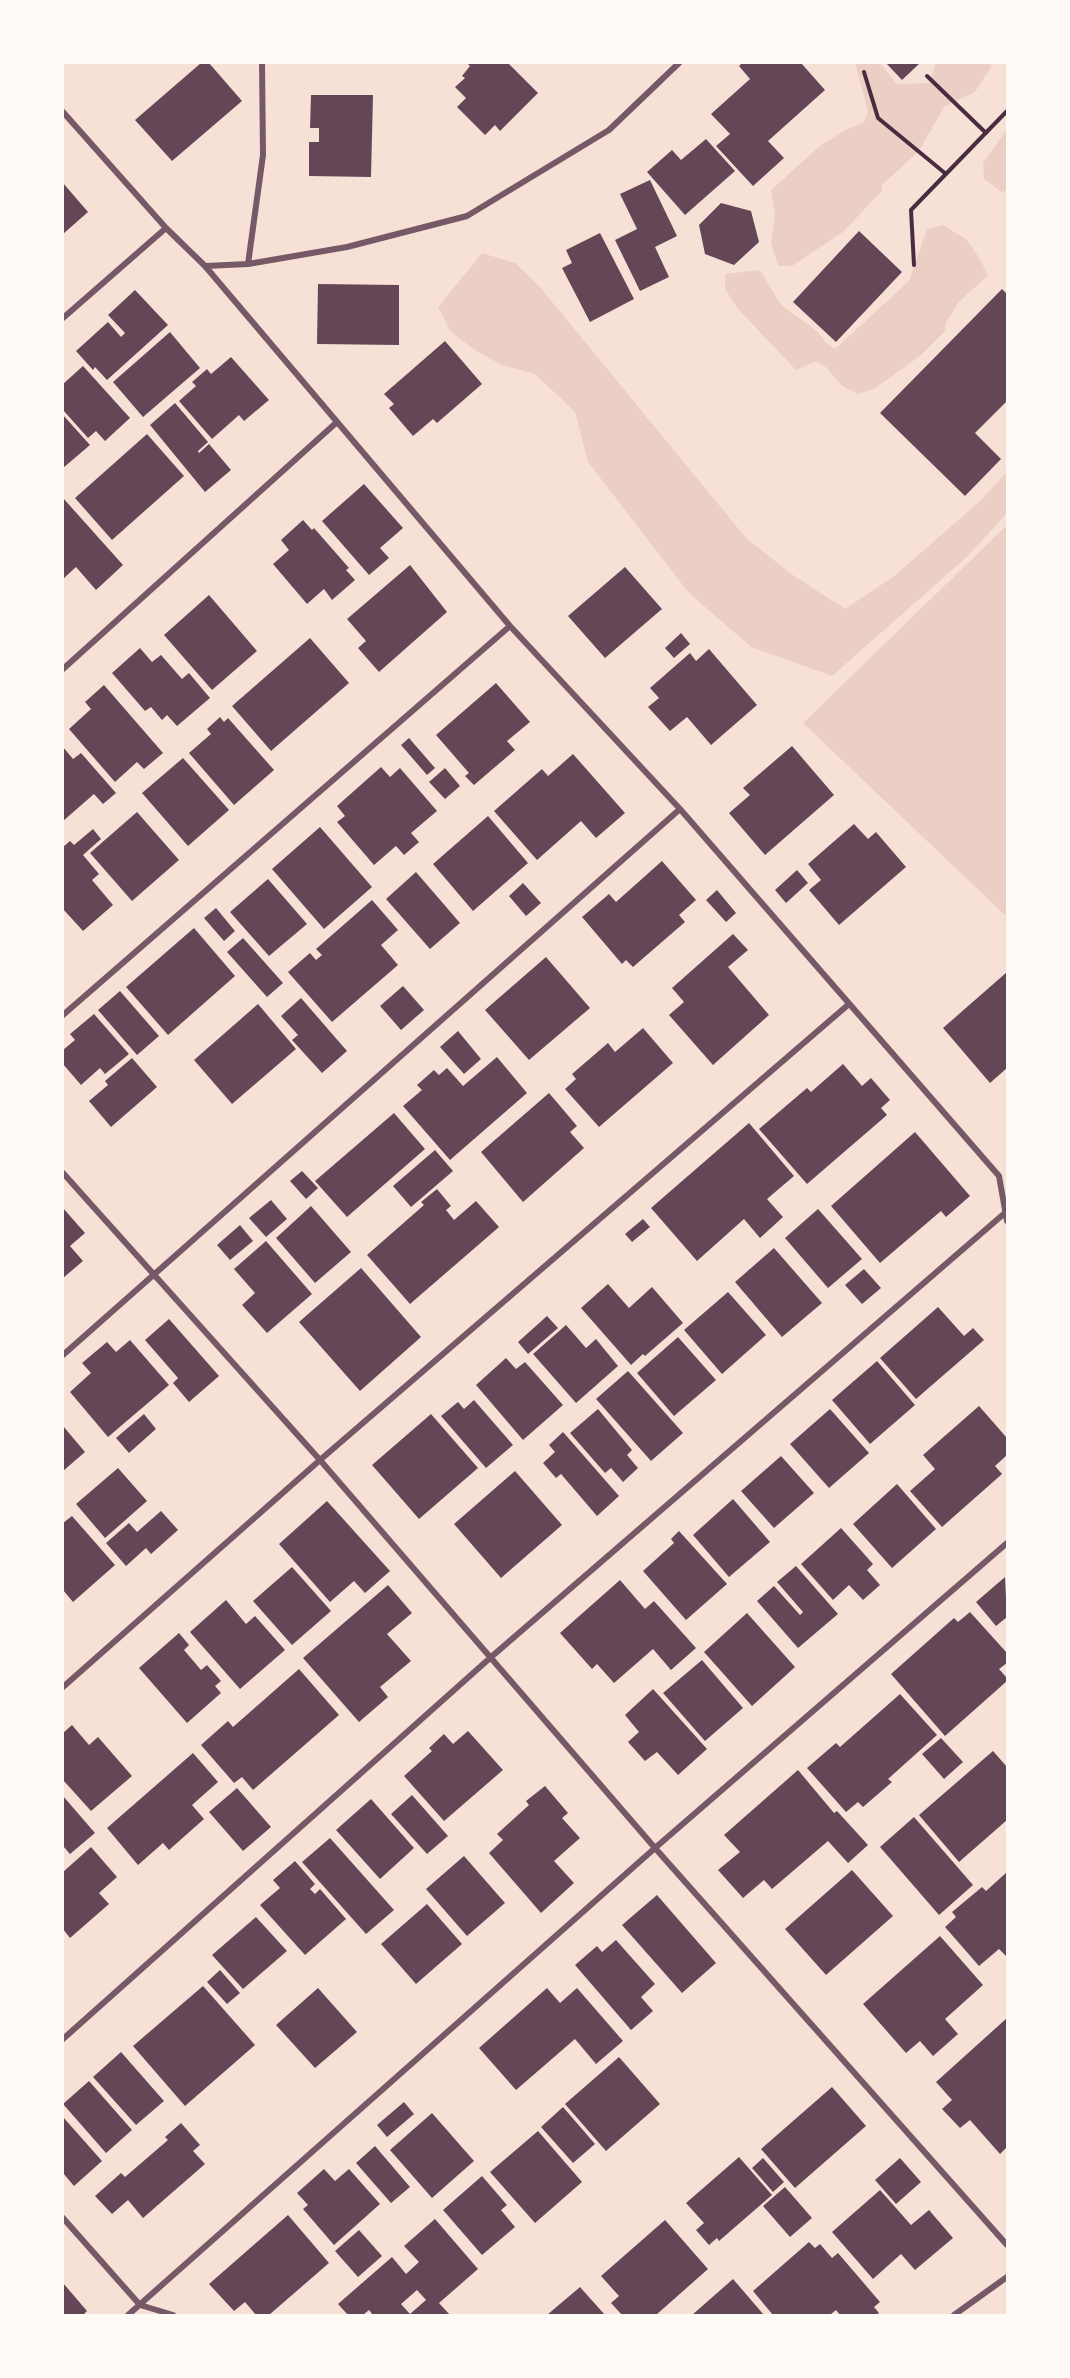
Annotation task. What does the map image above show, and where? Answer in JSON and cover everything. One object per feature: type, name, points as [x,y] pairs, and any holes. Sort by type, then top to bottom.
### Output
[{"type":"street","points":[[248,264],[263,155],[262,63]]},
{"type":"street","points":[[205,266],[248,264],[346,247],[466,216],[609,130],[679,63]]},
{"type":"street","points":[[63,112],[166,228],[205,266],[510,626],[680,809],[999,1176],[1007,1221]]},
{"type":"street","points":[[63,318],[166,228]]},
{"type":"street","points":[[63,669],[337,422]]},
{"type":"street","points":[[63,1015],[510,626]]},
{"type":"street","points":[[63,1355],[680,809]]},
{"type":"street","points":[[63,1687],[320,1460],[849,1004]]},
{"type":"street","points":[[63,1173],[320,1460],[655,1848],[1007,2245]]},
{"type":"street","points":[[63,2039],[490,1658],[1006,1212]]},
{"type":"street","points":[[128,2315],[655,1848],[1007,1543]]},
{"type":"street","points":[[63,2218],[140,2305],[173,2315]]},
{"type":"street","points":[[954,2315],[1007,2277]]},
{"type":"path","points":[[864,72],[878,118],[946,174]]},
{"type":"path","points":[[927,76],[986,132]]},
{"type":"path","points":[[914,265],[911,210],[1007,111]]},
{"type":"shaded area","points":[[855,63],[880,63],[897,84],[929,83],[936,63],[989,63],[992,66],[975,92],[944,107],[919,151],[882,185],[882,191],[843,232],[792,266],[778,266],[771,243],[775,215],[771,190],[821,145],[864,122],[868,111]]},
{"type":"shaded area","points":[[1007,129],[1007,191],[1002,192],[984,179],[983,163]]},
{"type":"shaded area","points":[[943,225],[966,239],[988,275],[958,303],[946,323],[945,331],[920,356],[874,389],[858,394],[842,386],[827,368],[816,361],[796,370],[738,309],[725,289],[725,274],[760,270],[781,305],[817,331],[826,343],[835,349],[909,281],[927,229]]},
{"type":"shaded area","points":[[482,253],[515,263],[540,287],[746,538],[790,573],[845,609],[893,577],[978,503],[1007,472],[1007,513],[968,556],[832,676],[751,647],[688,592],[588,462],[575,412],[535,374],[502,365],[476,351],[450,331],[438,307]]},
{"type":"shaded area","points":[[1007,525],[1007,917],[803,723]]},
{"type":"building","points":[[201,63],[209,63],[242,101],[172,161],[135,120]]},
{"type":"building","points":[[467,63],[508,63],[538,93],[500,131],[495,125],[485,135],[457,107],[466,98],[455,87],[465,78],[462,76],[470,66]]},
{"type":"building","points":[[742,63],[801,63],[825,90],[768,141],[784,158],[753,186],[716,146],[730,134],[711,114],[750,79],[739,66]]},
{"type":"building","points":[[886,63],[920,63],[902,80]]},
{"type":"building","points":[[311,95],[373,95],[371,177],[309,176],[309,142],[319,142],[319,128],[310,128]]},
{"type":"building","points":[[706,139],[735,171],[685,215],[647,172],[672,150],[681,160]]},
{"type":"building","points":[[650,180],[677,236],[655,247],[669,277],[640,291],[615,240],[637,229],[620,194]]},
{"type":"building","points":[[63,183],[88,212],[63,234]]},
{"type":"building","points":[[721,203],[751,211],[759,242],[734,265],[705,254],[699,225]]},
{"type":"building","points":[[859,231],[902,272],[836,342],[793,302]]},
{"type":"building","points":[[600,233],[634,299],[590,322],[562,268],[572,263],[566,250]]},
{"type":"building","points":[[318,284],[399,285],[399,345],[317,344]]},
{"type":"building","points":[[1002,289],[1007,294],[1007,401],[975,433],[1001,459],[965,496],[880,413]]},
{"type":"building","points":[[135,290],[168,325],[107,380],[95,367],[93,370],[76,351],[108,322],[121,337],[125,333],[108,315]]},
{"type":"building","points":[[170,332],[200,368],[143,417],[113,382]]},
{"type":"building","points":[[445,341],[482,384],[437,423],[433,419],[413,436],[389,408],[394,404],[384,394]]},
{"type":"building","points":[[231,357],[269,400],[244,421],[239,415],[212,439],[179,401],[196,386],[192,382],[207,369],[211,374]]},
{"type":"building","points":[[83,366],[130,418],[105,441],[96,431],[88,438],[63,410],[63,384]]},
{"type":"building","points":[[175,403],[208,442],[198,451],[199,453],[209,444],[231,470],[205,492],[150,425]]},
{"type":"building","points":[[63,415],[90,445],[63,468]]},
{"type":"building","points":[[147,434],[184,476],[112,540],[75,498]]},
{"type":"building","points":[[364,484],[403,528],[380,548],[389,558],[369,575],[322,521]]},
{"type":"building","points":[[63,498],[123,565],[96,590],[76,567],[63,579]]},
{"type":"building","points":[[303,520],[312,530],[314,528],[349,568],[346,570],[355,580],[332,600],[324,589],[307,604],[273,564],[289,550],[281,540]]},
{"type":"building","points":[[410,565],[447,612],[379,672],[358,648],[366,641],[347,619]]},
{"type":"building","points":[[625,567],[662,609],[605,658],[568,616]]},
{"type":"building","points":[[209,595],[257,651],[212,690],[164,635]]},
{"type":"building","points":[[681,633],[690,644],[674,658],[665,648]]},
{"type":"building","points":[[310,638],[349,683],[271,751],[232,706]]},
{"type":"building","points":[[140,648],[152,662],[161,655],[182,679],[189,673],[210,698],[177,726],[167,715],[162,720],[151,707],[145,711],[112,673]]},
{"type":"building","points":[[709,649],[757,705],[711,745],[687,717],[670,731],[648,707],[659,698],[650,688],[690,653],[696,661]]},
{"type":"building","points":[[496,683],[530,722],[507,741],[515,750],[474,785],[465,776],[469,773],[436,735]]},
{"type":"building","points":[[104,685],[163,753],[144,769],[137,762],[115,782],[69,729],[91,709],[85,702]]},
{"type":"building","points":[[220,717],[224,722],[228,718],[274,770],[234,805],[189,753],[211,734],[207,729]]},
{"type":"building","points":[[409,738],[435,768],[427,775],[401,745]]},
{"type":"building","points":[[792,746],[834,795],[765,855],[729,813],[750,795],[743,788]]},
{"type":"building","points":[[63,747],[73,759],[81,753],[116,793],[103,804],[94,794],[63,821]]},
{"type":"building","points":[[573,754],[625,813],[596,838],[581,821],[537,860],[494,811],[542,769],[548,776]]},
{"type":"building","points":[[183,758],[229,810],[188,846],[142,793]]},
{"type":"building","points":[[381,767],[390,777],[400,768],[437,811],[411,833],[419,842],[404,855],[396,846],[374,865],[337,822],[345,816],[337,806]]},
{"type":"building","points":[[445,768],[460,786],[445,799],[429,782]]},
{"type":"building","points":[[137,812],[179,860],[132,901],[90,853]]},
{"type":"building","points":[[488,816],[528,863],[473,911],[433,864]]},
{"type":"building","points":[[854,824],[868,839],[876,832],[906,867],[839,925],[809,890],[821,880],[808,864]]},
{"type":"building","points":[[320,827],[372,887],[324,929],[272,869]]},
{"type":"building","points":[[93,829],[101,839],[83,855],[99,874],[92,880],[113,905],[83,931],[63,909],[63,847],[70,841],[74,845]]},
{"type":"building","points":[[662,861],[696,900],[679,915],[685,922],[633,967],[626,960],[622,964],[582,917],[609,894],[616,902]]},
{"type":"building","points":[[797,870],[808,883],[786,903],[775,890]]},
{"type":"building","points":[[416,872],[460,923],[430,949],[386,899]]},
{"type":"building","points":[[268,879],[307,924],[269,956],[230,912]]},
{"type":"building","points":[[523,883],[541,903],[526,916],[509,896]]},
{"type":"building","points":[[717,890],[736,913],[726,922],[706,900]]},
{"type":"building","points":[[372,900],[398,930],[381,945],[398,965],[332,1022],[288,972],[310,953],[316,960],[322,955],[316,949]]},
{"type":"building","points":[[216,908],[235,931],[224,941],[204,918]]},
{"type":"building","points":[[194,928],[235,976],[168,1035],[126,987]]},
{"type":"building","points":[[733,934],[748,950],[728,967],[769,1015],[713,1065],[669,1015],[684,1002],[672,988]]},
{"type":"building","points":[[243,938],[283,983],[267,997],[227,952]]},
{"type":"building","points":[[546,957],[590,1008],[529,1060],[485,1010]]},
{"type":"building","points":[[1007,972],[1007,1068],[990,1083],[943,1028]]},
{"type":"building","points":[[403,986],[424,1010],[401,1030],[380,1006]]},
{"type":"building","points":[[120,991],[159,1036],[137,1055],[98,1010]]},
{"type":"building","points":[[301,998],[347,1051],[322,1073],[292,1040],[298,1035],[281,1016]]},
{"type":"building","points":[[258,1004],[296,1049],[232,1104],[194,1060]]},
{"type":"building","points":[[94,1014],[129,1054],[105,1074],[100,1068],[81,1085],[63,1064],[63,1050],[75,1040],[70,1034]]},
{"type":"building","points":[[643,1028],[673,1063],[599,1127],[565,1089],[576,1079],[572,1074],[608,1043],[615,1052]]},
{"type":"building","points":[[458,1031],[481,1059],[464,1074],[440,1047]]},
{"type":"building","points":[[497,1057],[527,1093],[450,1160],[403,1106],[422,1090],[417,1085],[434,1070],[439,1075],[447,1068],[463,1086]]},
{"type":"building","points":[[132,1058],[157,1087],[111,1127],[89,1101],[108,1085],[105,1081]]},
{"type":"building","points":[[843,1064],[862,1086],[871,1078],[890,1100],[881,1108],[887,1115],[807,1184],[759,1129],[807,1088],[811,1092]]},
{"type":"building","points":[[549,1093],[577,1126],[570,1132],[584,1148],[523,1202],[481,1152]]},
{"type":"building","points":[[394,1113],[425,1149],[347,1217],[315,1181]]},
{"type":"building","points":[[749,1123],[794,1176],[767,1199],[783,1217],[760,1238],[744,1219],[697,1261],[651,1208]]},
{"type":"building","points":[[915,1132],[970,1196],[946,1217],[941,1211],[880,1263],[831,1206]]},
{"type":"building","points":[[435,1150],[453,1171],[411,1207],[393,1186]]},
{"type":"building","points":[[302,1171],[318,1188],[306,1199],[290,1181]]},
{"type":"building","points":[[437,1189],[451,1206],[446,1210],[454,1220],[476,1201],[499,1227],[410,1304],[367,1255],[424,1205],[421,1202]]},
{"type":"building","points":[[271,1200],[287,1219],[266,1237],[249,1218]]},
{"type":"building","points":[[311,1206],[351,1252],[315,1283],[276,1238]]},
{"type":"building","points":[[63,1208],[85,1233],[70,1246],[83,1261],[63,1278]]},
{"type":"building","points":[[818,1209],[862,1259],[828,1288],[785,1238]]},
{"type":"building","points":[[643,1219],[650,1227],[632,1242],[625,1234]]},
{"type":"building","points":[[240,1225],[253,1241],[230,1260],[217,1245]]},
{"type":"building","points":[[266,1241],[312,1294],[267,1333],[242,1305],[255,1293],[234,1269]]},
{"type":"building","points":[[774,1248],[822,1303],[782,1337],[735,1282]]},
{"type":"building","points":[[361,1268],[421,1337],[360,1391],[299,1322]]},
{"type":"building","points":[[864,1269],[881,1288],[862,1304],[845,1285]]},
{"type":"building","points":[[608,1284],[629,1308],[652,1287],[683,1323],[631,1365],[581,1308]]},
{"type":"building","points":[[728,1292],[766,1335],[722,1374],[684,1330]]},
{"type":"building","points":[[938,1307],[964,1336],[973,1328],[984,1340],[916,1399],[880,1358]]},
{"type":"building","points":[[547,1316],[558,1328],[528,1354],[518,1342]]},
{"type":"building","points":[[169,1319],[219,1376],[189,1402],[173,1383],[178,1378],[145,1340]]},
{"type":"building","points":[[566,1325],[586,1348],[596,1339],[618,1366],[576,1403],[533,1354]]},
{"type":"building","points":[[678,1337],[716,1380],[674,1416],[637,1373]]},
{"type":"building","points":[[130,1340],[169,1385],[108,1437],[70,1392],[91,1373],[82,1363],[107,1342],[116,1352]]},
{"type":"building","points":[[506,1358],[516,1369],[525,1362],[563,1405],[523,1440],[476,1385]]},
{"type":"building","points":[[877,1361],[915,1405],[870,1444],[832,1400]]},
{"type":"building","points":[[628,1371],[683,1433],[651,1461],[596,1399]]},
{"type":"building","points":[[474,1400],[513,1445],[486,1468],[441,1416],[458,1402],[464,1409]]},
{"type":"building","points":[[979,1406],[1007,1438],[1007,1455],[995,1466],[1002,1474],[942,1527],[910,1491],[935,1469],[923,1455]]},
{"type":"building","points":[[598,1409],[632,1450],[627,1455],[638,1468],[623,1482],[611,1468],[605,1473],[570,1433]]},
{"type":"building","points":[[830,1409],[869,1453],[829,1488],[790,1444]]},
{"type":"building","points":[[144,1414],[156,1429],[129,1453],[116,1438]]},
{"type":"building","points":[[431,1414],[478,1468],[419,1519],[372,1465]]},
{"type":"building","points":[[63,1426],[85,1452],[63,1471]]},
{"type":"building","points":[[563,1432],[619,1496],[597,1516],[561,1474],[556,1478],[543,1463],[555,1452],[549,1445]]},
{"type":"building","points":[[781,1456],[814,1493],[774,1528],[741,1491]]},
{"type":"building","points":[[118,1468],[147,1501],[105,1538],[76,1504]]},
{"type":"building","points":[[515,1471],[562,1525],[501,1578],[454,1524]]},
{"type":"building","points":[[897,1484],[936,1529],[892,1568],[853,1524]]},
{"type":"building","points":[[733,1499],[770,1542],[729,1577],[693,1535]]},
{"type":"building","points":[[327,1501],[390,1571],[365,1593],[354,1581],[330,1602],[279,1544]]},
{"type":"building","points":[[161,1511],[178,1530],[151,1554],[146,1548],[126,1566],[106,1543],[129,1523],[137,1532]]},
{"type":"building","points":[[72,1516],[115,1565],[73,1602],[63,1590],[63,1523]]},
{"type":"building","points":[[841,1528],[873,1564],[867,1570],[880,1585],[863,1600],[849,1585],[833,1600],[801,1564]]},
{"type":"building","points":[[679,1531],[727,1584],[686,1620],[643,1571],[674,1543],[671,1539]]},
{"type":"building","points":[[796,1566],[838,1614],[798,1648],[757,1601],[774,1586],[800,1615],[803,1612],[777,1582]]},
{"type":"building","points":[[292,1567],[331,1611],[292,1645],[253,1601]]},
{"type":"building","points":[[1005,1577],[1007,1617],[996,1626],[976,1602]]},
{"type":"building","points":[[620,1580],[645,1609],[654,1601],[696,1648],[671,1670],[653,1649],[614,1683],[597,1664],[592,1669],[560,1633]]},
{"type":"building","points":[[388,1585],[412,1613],[387,1634],[411,1661],[380,1687],[388,1697],[359,1722],[303,1658]]},
{"type":"building","points":[[226,1600],[246,1624],[255,1616],[285,1650],[240,1689],[190,1632]]},
{"type":"building","points":[[970,1612],[1007,1653],[1007,1663],[999,1669],[1007,1681],[945,1736],[891,1674],[954,1618],[958,1622]]},
{"type":"building","points":[[747,1613],[795,1667],[752,1706],[704,1652]]},
{"type":"building","points":[[179,1633],[189,1645],[184,1650],[201,1670],[207,1665],[221,1681],[215,1686],[221,1693],[187,1723],[139,1668]]},
{"type":"building","points":[[702,1660],[743,1708],[705,1741],[663,1693]]},
{"type":"building","points":[[299,1669],[339,1715],[253,1790],[242,1777],[234,1783],[201,1745],[228,1721],[233,1727]]},
{"type":"building","points":[[653,1689],[707,1749],[678,1775],[657,1752],[645,1761],[628,1742],[639,1732],[625,1715]]},
{"type":"building","points":[[900,1694],[937,1735],[888,1779],[892,1782],[863,1807],[858,1802],[846,1812],[807,1768],[836,1743],[840,1747]]},
{"type":"building","points":[[72,1725],[89,1745],[98,1737],[132,1776],[91,1811],[63,1780],[63,1733]]},
{"type":"building","points":[[468,1731],[503,1770],[444,1821],[404,1776],[432,1751],[429,1748],[444,1734],[453,1744]]},
{"type":"building","points":[[941,1738],[963,1762],[944,1779],[922,1754]]},
{"type":"building","points":[[993,1751],[1007,1767],[1007,1820],[959,1862],[919,1815]]},
{"type":"building","points":[[193,1753],[218,1782],[192,1805],[204,1819],[169,1850],[163,1843],[138,1865],[107,1828]]},
{"type":"building","points":[[798,1770],[834,1813],[837,1811],[868,1845],[848,1863],[828,1841],[772,1889],[764,1880],[743,1898],[718,1870],[740,1852],[724,1835]]},
{"type":"building","points":[[545,1786],[568,1813],[562,1818],[580,1838],[554,1861],[574,1883],[541,1913],[489,1853],[503,1840],[497,1834],[529,1805],[526,1801]]},
{"type":"building","points":[[237,1788],[271,1827],[243,1851],[209,1812]]},
{"type":"building","points":[[412,1795],[448,1836],[427,1854],[391,1814]]},
{"type":"building","points":[[63,1796],[95,1833],[70,1854],[63,1846]]},
{"type":"building","points":[[371,1799],[414,1848],[380,1879],[336,1830]]},
{"type":"building","points":[[914,1817],[973,1885],[939,1915],[880,1847]]},
{"type":"building","points":[[330,1838],[394,1910],[366,1934],[302,1862]]},
{"type":"building","points":[[91,1847],[117,1877],[99,1893],[109,1904],[70,1938],[63,1929],[63,1872]]},
{"type":"building","points":[[464,1856],[505,1903],[467,1936],[426,1889]]},
{"type":"building","points":[[295,1861],[315,1884],[310,1889],[315,1894],[320,1889],[346,1919],[305,1955],[260,1905],[280,1888],[273,1880]]},
{"type":"building","points":[[852,1870],[893,1916],[826,1975],[785,1929]]},
{"type":"building","points":[[1007,1872],[1007,1957],[999,1949],[979,1966],[945,1927],[956,1917],[952,1912],[982,1887],[986,1891]]},
{"type":"building","points":[[657,1895],[716,1963],[682,1993],[622,1925]]},
{"type":"building","points":[[427,1904],[462,1944],[416,1984],[381,1944]]},
{"type":"building","points":[[256,1917],[287,1951],[243,1989],[212,1955]]},
{"type":"building","points":[[940,1936],[983,1985],[945,2019],[958,2034],[933,2056],[920,2041],[906,2053],[863,2004]]},
{"type":"building","points":[[616,1940],[655,1984],[641,1997],[653,2011],[631,2030],[575,1965],[597,1946],[602,1952]]},
{"type":"building","points":[[220,1970],[240,1993],[227,2004],[207,1982]]},
{"type":"building","points":[[203,1986],[255,2045],[185,2106],[133,2046]]},
{"type":"building","points":[[318,1988],[357,2032],[315,2068],[276,2025]]},
{"type":"building","points":[[547,1988],[560,2003],[577,1988],[623,2041],[596,2064],[575,2039],[516,2090],[479,2048]]},
{"type":"building","points":[[1007,2018],[1007,2147],[1000,2154],[970,2120],[960,2128],[942,2109],[952,2100],[936,2082]]},
{"type":"building","points":[[121,2052],[164,2101],[136,2125],[93,2077]]},
{"type":"building","points":[[619,2057],[660,2104],[606,2151],[565,2104]]},
{"type":"building","points":[[89,2081],[132,2130],[106,2153],[63,2104]]},
{"type":"building","points":[[832,2087],[866,2126],[795,2188],[761,2149]]},
{"type":"building","points":[[404,2102],[414,2114],[387,2137],[377,2125]]},
{"type":"building","points":[[563,2107],[595,2144],[573,2163],[541,2127]]},
{"type":"building","points":[[432,2113],[474,2161],[432,2198],[390,2150]]},
{"type":"building","points":[[63,2117],[102,2161],[74,2186],[63,2173]]},
{"type":"building","points":[[181,2123],[200,2145],[193,2151],[205,2164],[143,2218],[128,2200],[112,2214],[95,2196],[121,2173],[125,2177],[168,2140],[165,2137]]},
{"type":"building","points":[[538,2131],[582,2182],[535,2223],[490,2172]]},
{"type":"building","points":[[375,2146],[410,2187],[391,2203],[356,2163]]},
{"type":"building","points":[[739,2157],[772,2195],[719,2241],[717,2238],[709,2245],[696,2230],[704,2223],[686,2203]]},
{"type":"building","points":[[763,2158],[784,2182],[773,2192],[752,2168]]},
{"type":"building","points":[[900,2158],[921,2182],[896,2204],[875,2180]]},
{"type":"building","points":[[324,2169],[335,2181],[349,2169],[380,2204],[334,2245],[303,2209],[308,2205],[297,2193]]},
{"type":"building","points":[[482,2176],[507,2205],[501,2210],[515,2227],[482,2255],[443,2210]]},
{"type":"building","points":[[785,2187],[812,2218],[790,2237],[763,2206]]},
{"type":"building","points":[[880,2190],[911,2225],[929,2210],[953,2238],[915,2270],[901,2254],[873,2279],[832,2232]]},
{"type":"building","points":[[288,2215],[329,2263],[269,2315],[256,2315],[245,2302],[234,2311],[209,2284]]},
{"type":"building","points":[[435,2219],[478,2269],[439,2303],[450,2315],[373,2315],[369,2310],[363,2315],[348,2315],[338,2304],[392,2257],[406,2274],[419,2262],[404,2246]],"holes":[[[417,2290],[426,2300],[410,2314],[401,2304]]]},
{"type":"building","points":[[665,2220],[708,2269],[656,2315],[622,2315],[611,2303],[619,2296],[601,2276]]},
{"type":"building","points":[[359,2230],[382,2256],[358,2277],[335,2251]]},
{"type":"building","points":[[809,2242],[815,2248],[820,2244],[832,2258],[838,2253],[880,2302],[874,2307],[879,2313],[876,2315],[840,2315],[836,2310],[830,2315],[773,2315],[753,2291]]},
{"type":"building","points":[[733,2279],[764,2315],[692,2315]]},
{"type":"building","points":[[63,2283],[87,2311],[83,2315],[63,2315]]},
{"type":"building","points":[[580,2287],[605,2315],[547,2315]]}]
